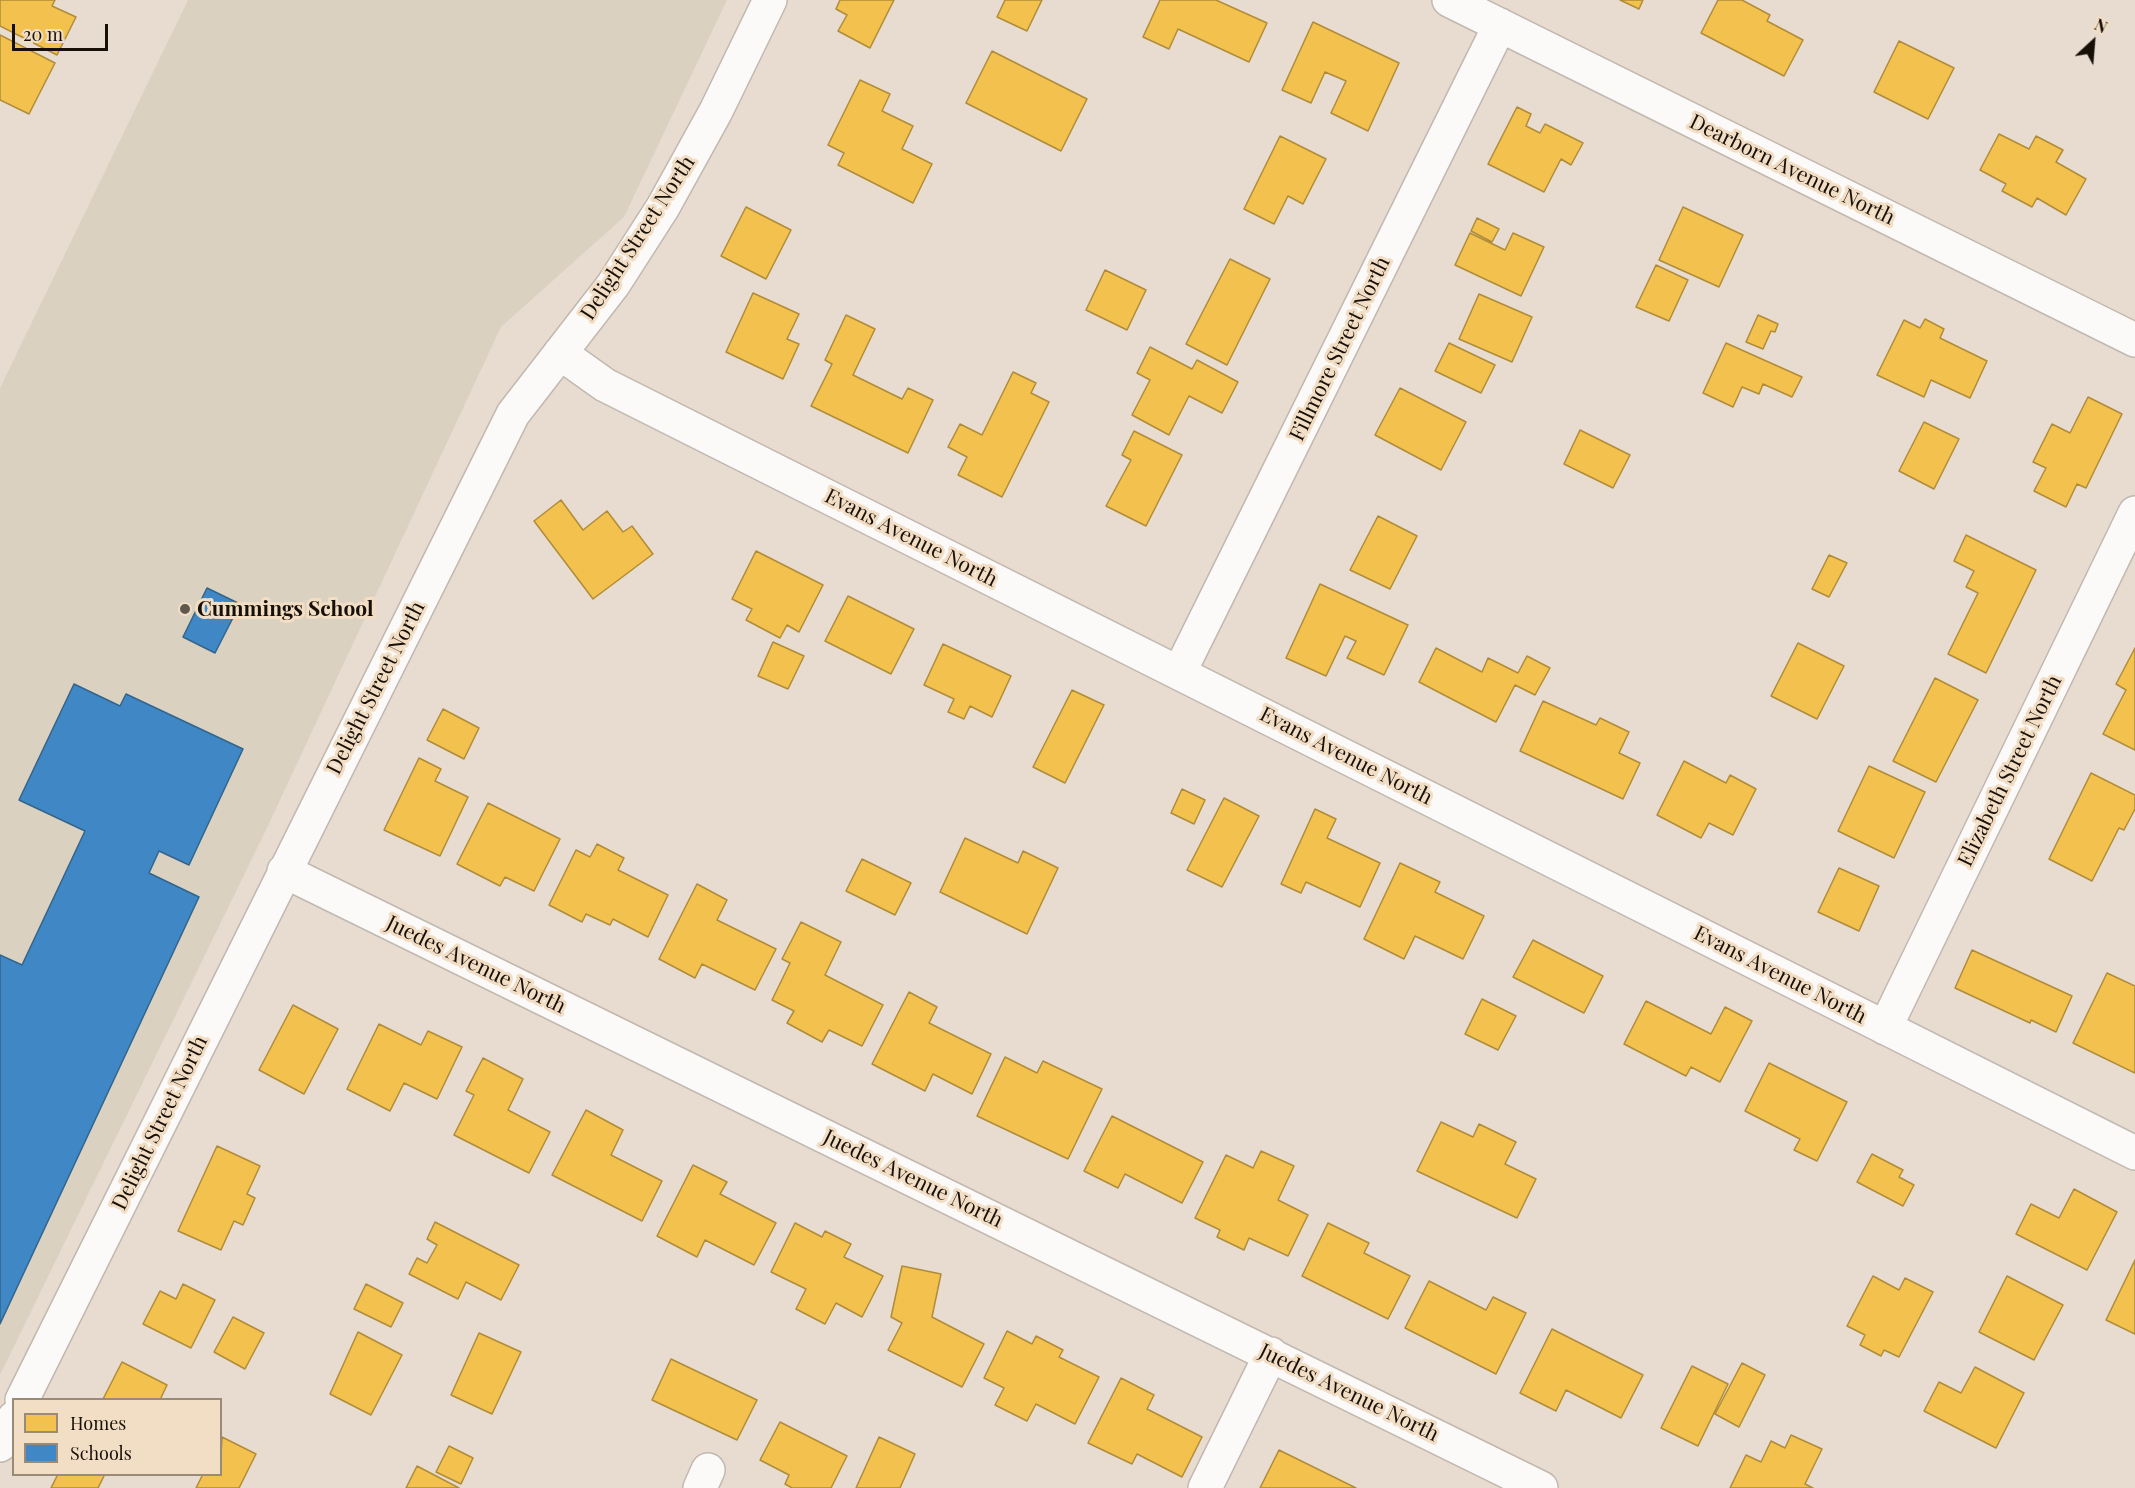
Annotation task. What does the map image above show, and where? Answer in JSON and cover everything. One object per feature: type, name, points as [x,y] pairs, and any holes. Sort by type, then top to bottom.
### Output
[{"type":"street","name":"Delight Street North","points":[[23,1398],[513,414],[613,285],[663,207],[716,111],[770,0]]},
{"type":"street","name":"Dearborn Avenue North","points":[[1449,0],[2135,340]]},
{"type":"street","name":"Fillmore Street North","points":[[1179,672],[1500,25]]},
{"type":"street","name":"Evans Avenue North","points":[[561,353],[604,385],[2135,1153]]},
{"type":"street","name":"Elizabeth Street North","points":[[1885,1028],[2135,513]]},
{"type":"street","name":"Juedes Avenue North","points":[[284,871],[1541,1488]]},
{"type":"street","points":[[1205,1488],[1271,1354]]},
{"type":"street","points":[[0,1445],[12,1422]]},
{"type":"shaded area","name":"Cummings School","points":[[188,0],[727,0],[624,217],[501,327],[266,830],[0,1375],[0,388]]},
{"type":"building: Homes","points":[[0,0],[55,0],[52,6],[76,17],[57,55],[0,26]]},
{"type":"building: Homes","points":[[840,0],[894,0],[870,48],[838,31],[847,15],[836,9]]},
{"type":"building: Homes","points":[[1005,0],[1042,0],[1027,31],[997,17]]},
{"type":"building: Homes","points":[[1160,0],[1216,0],[1267,23],[1249,62],[1178,29],[1169,49],[1143,37]]},
{"type":"building: Homes","points":[[1620,0],[1643,0],[1639,9]]},
{"type":"building: Homes","points":[[1718,0],[1742,0],[1770,15],[1767,21],[1803,40],[1784,76],[1701,33]]},
{"type":"building: Homes","points":[[1313,22],[1399,63],[1368,131],[1331,113],[1346,81],[1325,72],[1311,103],[1282,90]]},
{"type":"building: Homes","points":[[0,35],[55,63],[29,114],[0,100]]},
{"type":"building: Homes","points":[[1899,41],[1954,68],[1928,119],[1874,92]]},
{"type":"building: Homes","points":[[992,51],[1087,99],[1061,151],[966,103]]},
{"type":"building: Homes","points":[[860,80],[890,94],[882,111],[913,126],[902,149],[932,164],[913,203],[838,165],[844,153],[828,145]]},
{"type":"building: Homes","points":[[1517,107],[1531,114],[1526,126],[1540,133],[1545,124],[1583,143],[1571,165],[1561,159],[1544,192],[1488,164]]},
{"type":"building: Homes","points":[[1999,134],[2029,149],[2036,136],[2063,150],[2056,162],[2086,179],[2066,215],[2037,198],[2032,207],[2002,191],[2006,184],[1980,170]]},
{"type":"building: Homes","points":[[1280,136],[1326,159],[1303,204],[1288,196],[1274,224],[1244,209]]},
{"type":"building: Homes","points":[[746,207],[791,230],[766,279],[721,256]]},
{"type":"building: Homes","points":[[1683,207],[1743,235],[1719,287],[1659,260]]},
{"type":"building: Homes","points":[[1477,218],[1499,229],[1492,242],[1471,231]]},
{"type":"building: Homes","points":[[1470,233],[1505,250],[1513,233],[1544,247],[1521,296],[1455,265]]},
{"type":"building: Homes","points":[[1230,259],[1270,279],[1227,365],[1186,344]]},
{"type":"building: Homes","points":[[1656,265],[1688,280],[1669,321],[1636,307]]},
{"type":"building: Homes","points":[[1105,270],[1146,290],[1127,330],[1086,310]]},
{"type":"building: Homes","points":[[753,293],[799,314],[787,339],[799,344],[783,379],[726,352]]},
{"type":"building: Homes","points":[[1479,294],[1532,317],[1512,362],[1459,339]]},
{"type":"building: Homes","points":[[846,315],[875,329],[853,375],[902,399],[908,388],[933,400],[908,453],[811,406],[832,364],[825,360]]},
{"type":"building: Homes","points":[[1758,315],[1778,324],[1775,332],[1771,331],[1763,349],[1746,342]]},
{"type":"building: Homes","points":[[1925,319],[1944,329],[1940,338],[1987,361],[1970,398],[1931,380],[1924,397],[1877,375],[1904,320],[1920,328]]},
{"type":"building: Homes","points":[[1449,343],[1495,365],[1481,393],[1435,371]]},
{"type":"building: Homes","points":[[1726,343],[1802,377],[1792,397],[1763,384],[1759,394],[1742,387],[1733,407],[1703,393]]},
{"type":"building: Homes","points":[[1150,347],[1192,369],[1197,360],[1238,382],[1222,413],[1189,396],[1169,435],[1132,415],[1150,380],[1137,373]]},
{"type":"building: Homes","points":[[1013,372],[1036,383],[1031,393],[1049,402],[1002,497],[958,475],[967,457],[948,447],[960,424],[982,435]]},
{"type":"building: Homes","points":[[1400,388],[1466,422],[1441,470],[1375,435]]},
{"type":"building: Homes","points":[[2088,397],[2122,414],[2086,488],[2077,484],[2066,507],[2034,491],[2046,468],[2033,462],[2052,424],[2070,433]]},
{"type":"building: Homes","points":[[1924,422],[1959,439],[1934,489],[1899,471]]},
{"type":"building: Homes","points":[[1580,430],[1630,455],[1613,488],[1564,464]]},
{"type":"building: Homes","points":[[1134,431],[1182,455],[1146,526],[1106,506],[1131,460],[1122,455]]},
{"type":"building: Homes","points":[[561,500],[583,530],[607,511],[623,532],[632,526],[653,554],[593,599],[534,521]]},
{"type":"building: Homes","points":[[1378,516],[1417,536],[1390,589],[1350,570]]},
{"type":"building: Homes","points":[[1966,535],[2036,570],[1986,673],[1948,654],[1978,593],[1966,587],[1974,571],[1954,561]]},
{"type":"building: Homes","points":[[756,551],[823,585],[799,632],[787,625],[780,638],[746,620],[752,609],[732,599]]},
{"type":"building: Homes","points":[[1829,555],[1847,563],[1829,597],[1812,589]]},
{"type":"building: Homes","points":[[1320,584],[1408,625],[1384,675],[1347,658],[1356,641],[1345,636],[1326,676],[1286,658]]},
{"type":"building: Homes","points":[[848,596],[914,629],[891,674],[825,641]]},
{"type":"building: Homes","points":[[773,642],[804,656],[788,689],[758,676]]},
{"type":"building: Homes","points":[[1798,643],[1844,666],[1817,719],[1771,696]]},
{"type":"building: Homes","points":[[943,644],[1011,676],[992,717],[970,706],[964,719],[948,712],[954,699],[924,685]]},
{"type":"building: Homes","points":[[1436,648],[1482,672],[1488,658],[1518,673],[1527,656],[1550,668],[1535,695],[1515,685],[1496,722],[1419,682]]},
{"type":"building: Homes","points":[[2135,648],[2135,750],[2103,734],[2126,690],[2116,684]]},
{"type":"building: Homes","points":[[1935,678],[1978,700],[1936,782],[1893,761]]},
{"type":"building: Homes","points":[[1072,690],[1104,705],[1065,783],[1033,767]]},
{"type":"building: Homes","points":[[1543,701],[1596,725],[1600,718],[1629,732],[1619,753],[1640,763],[1623,799],[1520,751]]},
{"type":"building: Homes","points":[[443,709],[479,728],[464,759],[427,740]]},
{"type":"building: Homes","points":[[419,758],[441,769],[435,781],[468,797],[440,856],[384,830]]},
{"type":"building: Homes","points":[[1684,761],[1726,783],[1730,775],[1756,789],[1733,835],[1709,823],[1701,838],[1657,815]]},
{"type":"building: Homes","points":[[1869,766],[1925,792],[1894,858],[1838,831]]},
{"type":"building: Homes","points":[[2091,773],[2135,795],[2135,809],[2124,830],[2119,828],[2092,881],[2049,859]]},
{"type":"building: Homes","points":[[1182,789],[1205,800],[1194,824],[1171,813]]},
{"type":"building: Homes","points":[[1224,798],[1259,816],[1222,887],[1187,870]]},
{"type":"building: Homes","points":[[488,803],[560,839],[534,891],[505,877],[500,886],[457,864]]},
{"type":"building: Homes","points":[[1315,809],[1336,819],[1327,838],[1380,863],[1360,907],[1306,882],[1301,893],[1281,884]]},
{"type":"building: Homes","points":[[965,838],[1018,863],[1023,851],[1058,868],[1027,934],[940,892]]},
{"type":"building: Homes","points":[[597,844],[624,858],[618,870],[668,895],[648,937],[613,919],[610,925],[586,914],[582,922],[549,905],[576,850],[590,857]]},
{"type":"building: Homes","points":[[862,859],[911,883],[895,915],[846,891]]},
{"type":"building: Homes","points":[[1400,863],[1440,882],[1435,892],[1484,916],[1463,959],[1415,936],[1404,959],[1364,939]]},
{"type":"building: Homes","points":[[1839,868],[1879,886],[1859,931],[1818,912]]},
{"type":"building: Homes","points":[[697,884],[727,900],[717,920],[776,949],[755,990],[702,964],[695,978],[659,959]]},
{"type":"building: Homes","points":[[801,922],[841,942],[825,975],[883,1005],[862,1046],[829,1030],[822,1042],[787,1023],[794,1011],[772,1000],[790,963],[782,959]]},
{"type":"building: Homes","points":[[1533,940],[1603,976],[1584,1013],[1513,977]]},
{"type":"building: Homes","points":[[1972,950],[2072,996],[2056,1032],[2031,1020],[2030,1023],[1955,988]]},
{"type":"building: Homes","points":[[2107,973],[2135,986],[2135,1073],[2073,1043]]},
{"type":"building: Homes","points":[[909,992],[937,1007],[929,1023],[991,1054],[972,1094],[933,1074],[925,1091],[872,1064]]},
{"type":"building: Homes","points":[[1482,999],[1516,1016],[1498,1050],[1465,1034]]},
{"type":"building: Homes","points":[[1646,1001],[1711,1034],[1725,1007],[1752,1021],[1720,1082],[1691,1067],[1686,1076],[1624,1044]]},
{"type":"building: Homes","points":[[293,1005],[338,1029],[304,1094],[259,1070]]},
{"type":"building: Homes","points":[[379,1024],[421,1045],[428,1031],[462,1047],[437,1099],[404,1083],[390,1111],[347,1089]]},
{"type":"building: Homes","points":[[1005,1057],[1037,1073],[1043,1061],[1102,1089],[1068,1159],[977,1116]]},
{"type":"building: Homes","points":[[483,1058],[523,1079],[508,1110],[550,1132],[529,1173],[454,1135],[474,1095],[466,1091]]},
{"type":"building: Homes","points":[[1769,1063],[1847,1102],[1817,1161],[1794,1150],[1800,1139],[1745,1111]]},
{"type":"building: Homes","points":[[586,1110],[623,1130],[611,1155],[662,1181],[642,1221],[552,1175]]},
{"type":"building: Homes","points":[[1112,1116],[1203,1162],[1182,1203],[1125,1174],[1118,1188],[1084,1171]]},
{"type":"building: Homes","points":[[1441,1122],[1473,1137],[1479,1124],[1516,1142],[1505,1164],[1536,1179],[1517,1218],[1417,1171]]},
{"type":"building: Homes","points":[[217,1146],[260,1166],[247,1194],[255,1198],[243,1225],[234,1221],[221,1250],[178,1231]]},
{"type":"building: Homes","points":[[1261,1151],[1294,1166],[1278,1200],[1308,1215],[1288,1256],[1249,1238],[1244,1250],[1217,1237],[1220,1230],[1195,1218],[1226,1155],[1253,1168]]},
{"type":"building: Homes","points":[[1872,1154],[1903,1170],[1899,1177],[1914,1185],[1903,1206],[1857,1182]]},
{"type":"building: Homes","points":[[693,1165],[727,1182],[720,1194],[776,1223],[754,1265],[705,1240],[697,1257],[657,1236]]},
{"type":"building: Homes","points":[[2074,1189],[2117,1212],[2087,1270],[2016,1234],[2031,1204],[2059,1218]]},
{"type":"building: Homes","points":[[435,1222],[519,1265],[501,1300],[466,1282],[458,1299],[409,1274],[417,1258],[427,1263],[437,1245],[427,1239]]},
{"type":"building: Homes","points":[[795,1223],[822,1237],[825,1231],[851,1244],[844,1257],[883,1276],[862,1317],[836,1303],[825,1324],[796,1309],[806,1289],[771,1272]]},
{"type":"building: Homes","points":[[1328,1223],[1369,1243],[1364,1253],[1410,1276],[1388,1319],[1302,1276]]},
{"type":"building: Homes","points":[[2135,1260],[2135,1334],[2106,1320]]},
{"type":"building: Homes","points":[[902,1266],[941,1274],[932,1317],[984,1344],[962,1387],[888,1350],[902,1323],[891,1317]]},
{"type":"building: Homes","points":[[1873,1276],[1899,1290],[1905,1278],[1933,1292],[1899,1357],[1884,1350],[1881,1356],[1860,1345],[1865,1335],[1847,1326]]},
{"type":"building: Homes","points":[[2007,1276],[2063,1305],[2034,1360],[1979,1332]]},
{"type":"building: Homes","points":[[1429,1281],[1486,1310],[1493,1297],[1526,1313],[1496,1374],[1405,1328]]},
{"type":"building: Homes","points":[[183,1284],[215,1300],[191,1348],[143,1324],[160,1291],[176,1299]]},
{"type":"building: Homes","points":[[366,1284],[403,1303],[391,1327],[354,1309]]},
{"type":"building: Homes","points":[[233,1317],[264,1333],[245,1369],[214,1352]]},
{"type":"building: Homes","points":[[1552,1329],[1643,1375],[1621,1418],[1566,1390],[1556,1411],[1520,1393]]},
{"type":"building: Homes","points":[[1007,1331],[1032,1344],[1036,1336],[1063,1350],[1059,1357],[1099,1377],[1075,1424],[1036,1404],[1027,1421],[995,1405],[1004,1388],[984,1378]]},
{"type":"building: Homes","points":[[358,1332],[402,1355],[371,1415],[330,1394]]},
{"type":"building: Homes","points":[[479,1333],[521,1352],[492,1414],[451,1395]]},
{"type":"building: Homes","points":[[671,1359],[757,1400],[737,1440],[652,1400]]},
{"type":"building: Homes","points":[[122,1362],[167,1385],[161,1398],[104,1398]]},
{"type":"building: Homes","points":[[1742,1363],[1765,1375],[1739,1427],[1715,1414]]},
{"type":"building: Homes","points":[[1692,1366],[1728,1384],[1698,1446],[1661,1428]]},
{"type":"building: Homes","points":[[1975,1367],[2024,1393],[1996,1448],[1924,1411],[1939,1382],[1961,1393]]},
{"type":"building: Homes","points":[[1121,1378],[1154,1395],[1147,1409],[1202,1437],[1182,1477],[1137,1454],[1132,1464],[1088,1443]]},
{"type":"building: Homes","points":[[780,1422],[847,1456],[831,1488],[792,1488],[785,1484],[789,1475],[760,1460]]},
{"type":"building: Homes","points":[[1791,1435],[1822,1449],[1805,1484],[1813,1488],[1730,1488],[1746,1455],[1761,1462],[1771,1441],[1785,1448]]},
{"type":"building: Homes","points":[[222,1437],[256,1454],[239,1488],[196,1488],[202,1476],[222,1476]]},
{"type":"building: Homes","points":[[879,1437],[915,1454],[900,1488],[856,1488]]},
{"type":"building: Homes","points":[[449,1446],[473,1458],[461,1484],[436,1472]]},
{"type":"building: Homes","points":[[1279,1450],[1356,1488],[1260,1488]]},
{"type":"building: Homes","points":[[417,1466],[459,1488],[406,1488]]},
{"type":"building: Homes","points":[[57,1476],[104,1476],[98,1488],[51,1488]]},
{"type":"building: Schools","points":[[207,588],[240,604],[215,653],[183,637]]},
{"type":"building: Schools","points":[[74,684],[120,706],[126,694],[243,749],[189,865],[159,851],[149,873],[199,897],[0,1324],[0,955],[22,965],[85,831],[19,800]]},
{"type":"place","name":"Cummings School","points":[[185,609]]}]
